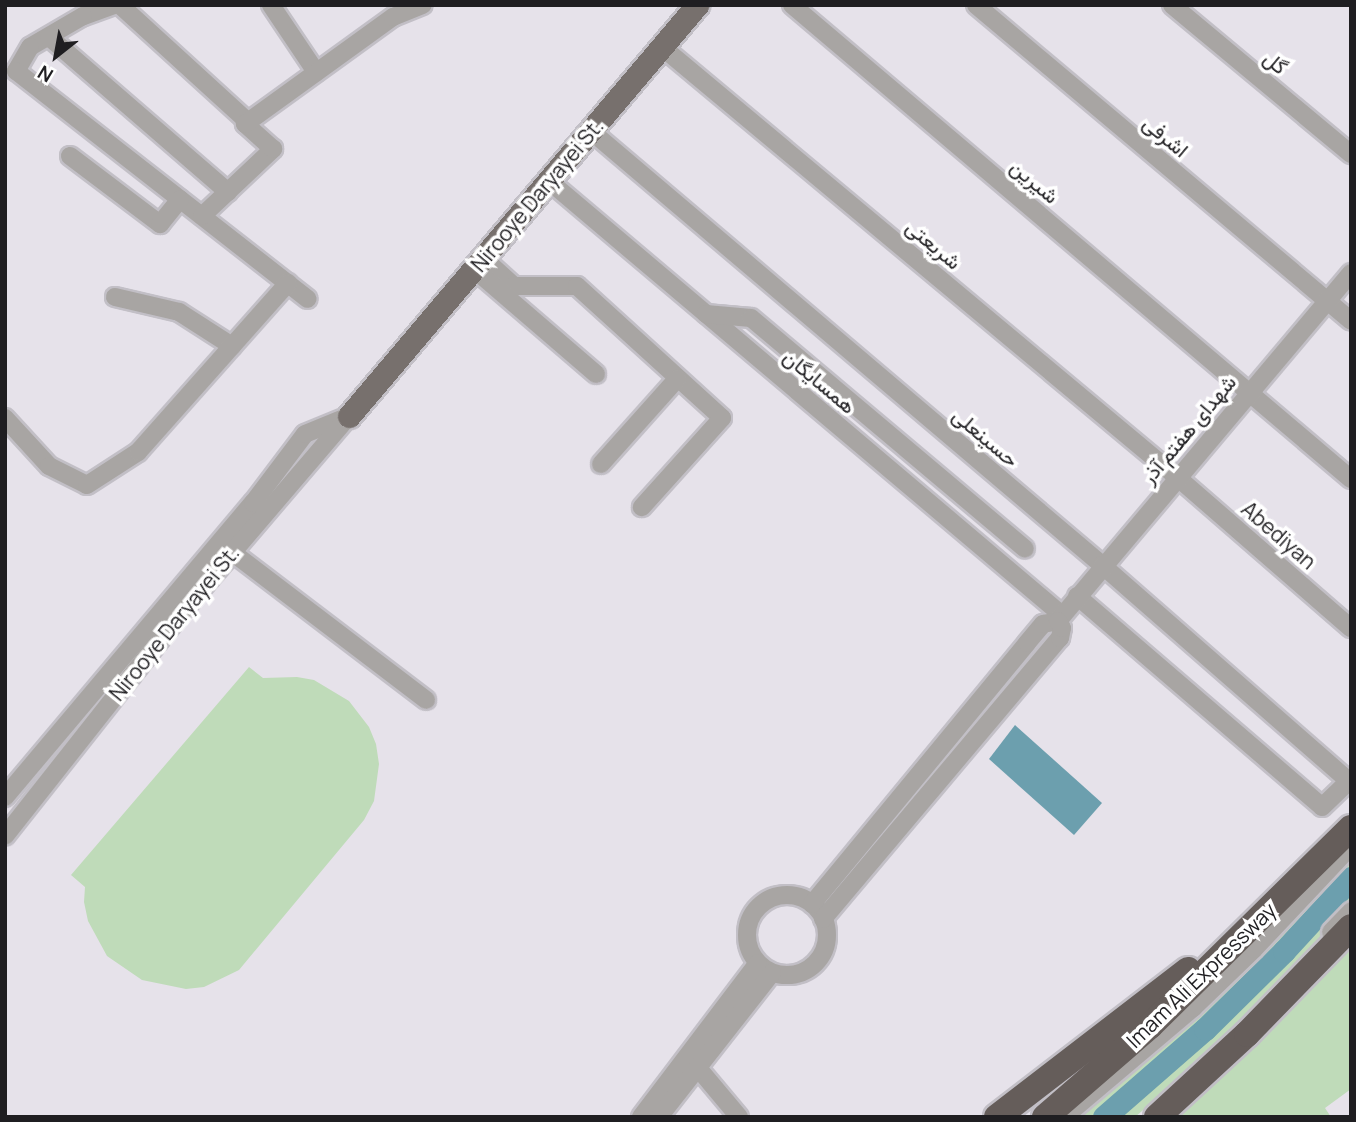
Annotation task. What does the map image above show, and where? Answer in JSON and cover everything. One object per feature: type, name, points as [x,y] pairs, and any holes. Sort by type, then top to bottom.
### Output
[{"type":"highway","name":"Imam Ali Expressway","points":[[1045,1117],[1150,1026],[1351,828]]},
{"type":"highway","points":[[997,1117],[1183,974],[1311,869]]},
{"type":"highway","points":[[1157,1117],[1247,1034],[1351,927]]},
{"type":"main road","name":"Nirooye Daryayei St.","points":[[349,416],[697,5]]},
{"type":"street","points":[[114,5],[82,16],[30,47],[16,71],[308,299]]},
{"type":"street","points":[[120,5],[248,122]]},
{"type":"street","points":[[271,5],[316,72]]},
{"type":"street","name":"شیرین","points":[[792,5],[1351,480]]},
{"type":"street","name":"اشرفی","points":[[976,5],[1351,321]]},
{"type":"street","name":"گل","points":[[1172,5],[1351,154]]},
{"type":"street","points":[[202,216],[273,149],[245,124],[393,17],[420,6]]},
{"type":"street","points":[[49,37],[228,192]]},
{"type":"street","name":"شریعتی","points":[[662,47],[1177,477]]},
{"type":"street","name":"حسینعلی","points":[[591,131],[1102,565],[1350,780]]},
{"type":"street","points":[[69,156],[160,224],[180,199]]},
{"type":"street","name":"همسایگان","points":[[549,181],[1060,618]]},
{"type":"street","points":[[479,263],[596,374]]},
{"type":"street","points":[[479,263],[514,286],[577,286],[722,418],[642,507]]},
{"type":"street","name":"شهدای هفتم آذر","points":[[1060,618],[1351,273]]},
{"type":"street","points":[[5,418],[49,466],[87,485],[138,452],[288,283]]},
{"type":"street","points":[[115,297],[179,312],[232,346]]},
{"type":"street","points":[[706,314],[751,318],[1025,548]]},
{"type":"street","points":[[601,464],[678,378]]},
{"type":"street","name":"Nirooye Daryayei St.","points":[[5,836],[232,552],[349,416]]},
{"type":"street","name":"Nirooye Daryayei St.","points":[[5,797],[253,503],[305,434],[349,416]]},
{"type":"street","name":"Abediyan","points":[[1177,477],[1351,628]]},
{"type":"street","points":[[232,552],[426,700]]},
{"type":"street","points":[[1077,596],[1322,807],[1350,780]]},
{"type":"street","points":[[1060,618],[1060,638],[818,911],[1003,671],[1043,624],[1060,618]]},
{"type":"street","points":[[1003,671],[1020,685]]},
{"type":"street","points":[[1064,1117],[1193,1008],[1254,949],[1351,846]]},
{"type":"street","points":[[772,897],[800,897],[818,911],[827,938],[818,961],[797,974],[765,968],[747,943],[747,929],[760,905],[772,897]]},
{"type":"street","points":[[1140,1117],[1250,1016],[1351,911]]},
{"type":"street","points":[[659,1117],[698,1068],[765,968]]},
{"type":"street","points":[[641,1117],[765,968]]},
{"type":"street","points":[[698,1068],[739,1117]]},
{"type":"green space","points":[[249,667],[263,678],[297,677],[314,680],[349,701],[369,727],[376,744],[379,764],[374,801],[364,820],[239,970],[204,987],[186,989],[142,980],[107,956],[88,921],[84,902],[85,887],[71,875]]},
{"type":"green space","points":[[1351,851],[1351,906],[1198,1063],[1135,1117],[1074,1117]]},
{"type":"green space","points":[[1351,942],[1351,1089],[1325,1108],[1331,1117],[1170,1117]]},
{"type":"water","points":[[1015,725],[1102,803],[1074,835],[989,759]]},
{"type":"waterway","points":[[1104,1117],[1205,1029],[1284,951],[1351,878]]}]
